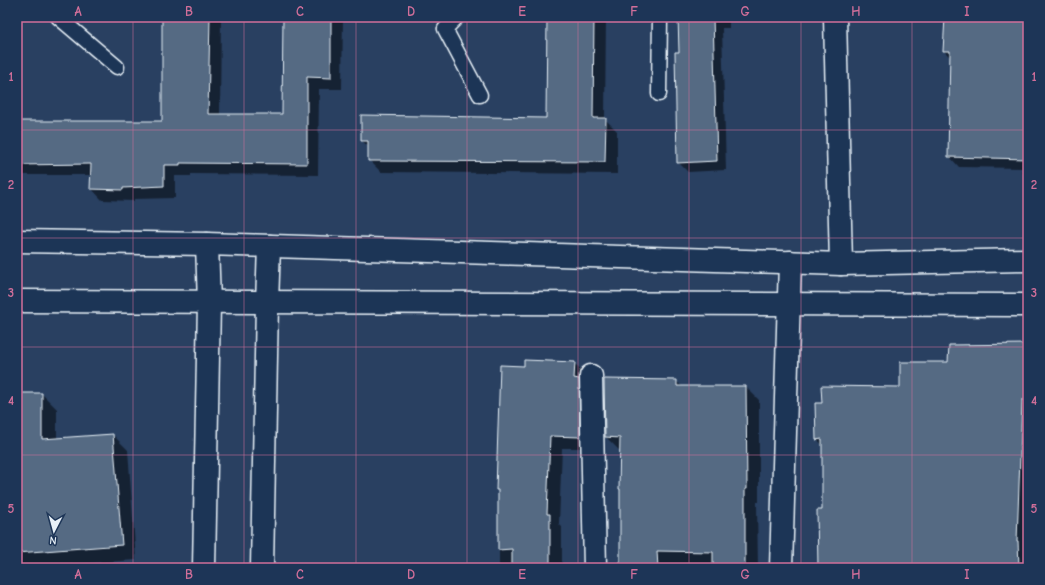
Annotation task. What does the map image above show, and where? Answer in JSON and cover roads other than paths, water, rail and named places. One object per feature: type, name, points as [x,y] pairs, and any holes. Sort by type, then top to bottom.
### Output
[{"type":"street","points":[[835,17],[841,264]]},
{"type":"street","points":[[17,241],[207,244],[841,264],[1028,260]]},
{"type":"street","points":[[204,568],[208,303],[207,244]]},
{"type":"street","points":[[262,568],[269,246]]},
{"type":"street","points":[[781,568],[790,262]]},
{"type":"street","points":[[17,302],[788,303],[1028,305]]},
{"type":"street","points":[[591,376],[594,568]]},
{"type":"lane","points":[[58,17],[117,67]]},
{"type":"lane","points":[[457,17],[444,29],[480,95]]},
{"type":"lane","points":[[659,94],[660,17]]}]
